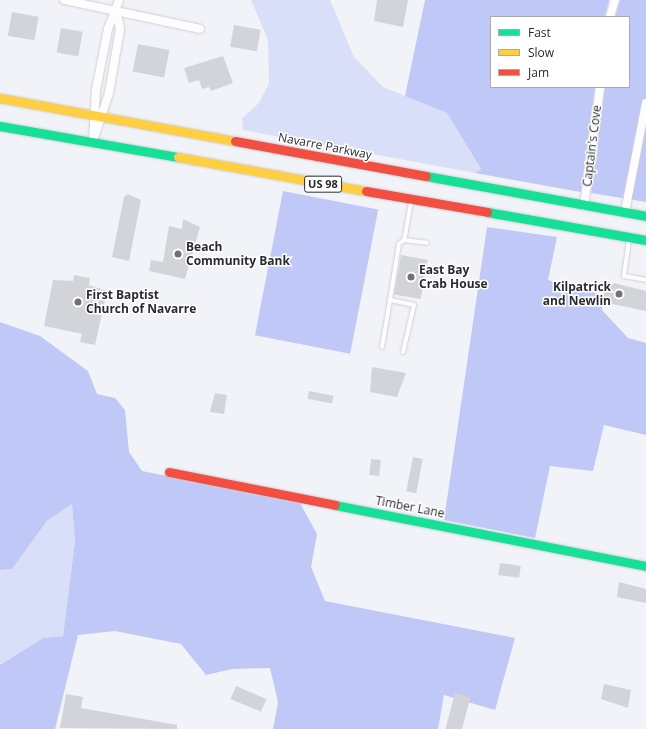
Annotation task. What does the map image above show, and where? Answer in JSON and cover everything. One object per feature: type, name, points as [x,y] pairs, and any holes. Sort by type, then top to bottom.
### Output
[{"type":"main road","name":"Navarre Parkway","points":[[0,98],[584,206],[646,216]]},
{"type":"main road","name":"US 98","points":[[0,126],[411,200],[646,240]]},
{"type":"main road","name":"Timber Lane","points":[[168,472],[646,566]]},
{"type":"street","points":[[64,0],[117,13],[200,29]]},
{"type":"street","points":[[97,115],[120,29],[117,13],[119,0]]},
{"type":"street","points":[[610,16],[614,0]]},
{"type":"street","points":[[93,142],[108,29],[117,13]]},
{"type":"street","name":"Captain's Cove","points":[[584,206],[600,88]]},
{"type":"street","points":[[625,212],[646,103]]},
{"type":"lane","points":[[382,347],[400,244],[404,240],[411,200]]},
{"type":"lane","points":[[629,238],[624,276],[646,280]]},
{"type":"lane","points":[[404,240],[427,243]]},
{"type":"lane","points":[[390,300],[414,305],[403,352]]},
{"type":"shaded area","points":[[251,0],[330,0],[354,57],[383,87],[447,113],[481,169],[475,173],[243,130],[242,118],[259,103],[269,83],[268,40]]},
{"type":"shaded area","points":[[425,0],[609,0],[605,16],[490,16],[490,88],[595,88],[581,192],[475,173],[481,169],[447,113],[405,96]]},
{"type":"shaded area","points":[[620,0],[646,0],[646,202],[591,193],[605,88],[630,88],[630,16],[615,16]]},
{"type":"shaded area","points":[[283,191],[378,210],[350,354],[255,335]]},
{"type":"shaded area","points":[[487,227],[557,237],[548,280],[601,294],[602,310],[628,338],[646,343],[646,435],[604,425],[593,471],[550,466],[535,538],[444,520]]},
{"type":"shaded area","points":[[0,322],[40,336],[88,371],[97,394],[115,398],[125,410],[129,452],[142,471],[300,503],[317,534],[311,567],[325,601],[515,638],[495,710],[444,695],[438,729],[273,729],[278,702],[270,668],[232,669],[206,675],[181,644],[115,631],[78,635],[55,729],[0,729],[0,665],[43,638],[63,636],[75,541],[72,504],[47,521],[12,569],[0,570]]},
{"type":"shaded area","points":[[72,504],[75,541],[63,636],[43,638],[0,665],[0,570],[12,569],[47,521]]},
{"type":"building","points":[[377,0],[408,0],[403,27],[374,21]]},
{"type":"building","points":[[12,12],[39,17],[34,40],[8,36]]},
{"type":"building","points":[[234,25],[261,30],[257,51],[230,47]]},
{"type":"building","points":[[61,28],[83,32],[78,56],[57,53]]},
{"type":"building","points":[[138,44],[169,50],[164,78],[133,71]]},
{"type":"building","points":[[223,56],[233,83],[211,91],[209,87],[202,89],[199,80],[189,83],[184,68]]},
{"type":"building","points":[[128,194],[141,200],[129,261],[112,257],[124,197]]},
{"type":"building","name":"Beach Community Bank","points":[[183,219],[200,227],[185,279],[149,271],[151,260],[163,262],[169,226],[182,229]]},
{"type":"building","name":"East Bay Crab House","points":[[401,255],[428,260],[421,299],[394,294]]},
{"type":"building","points":[[74,275],[90,278],[89,285],[107,291],[95,345],[80,342],[82,334],[44,326],[53,280],[73,281]]},
{"type":"building","name":"Kilpatrick and Newlin","points":[[606,281],[646,291],[646,311],[603,302]]},
{"type":"building","points":[[372,367],[406,373],[397,397],[370,392]]},
{"type":"building","points":[[309,391],[334,396],[332,404],[307,399]]},
{"type":"building","points":[[215,393],[227,395],[224,414],[210,412]]},
{"type":"building","points":[[413,457],[423,459],[416,493],[406,491]]},
{"type":"building","points":[[371,459],[381,460],[379,476],[369,475]]},
{"type":"building","points":[[500,563],[521,566],[519,578],[498,575]]},
{"type":"building","points":[[619,582],[646,589],[646,603],[617,597]]},
{"type":"building","points":[[604,684],[631,690],[628,708],[601,699]]},
{"type":"building","points":[[236,686],[266,699],[261,712],[231,699]]},
{"type":"building","points":[[455,693],[470,697],[462,729],[445,729]]},
{"type":"building","points":[[66,694],[83,697],[81,708],[177,725],[177,729],[60,728]]},
{"type":"traffic: fast","points":[[0,126],[178,157]]},
{"type":"traffic: fast","points":[[426,176],[646,216]]},
{"type":"traffic: fast","points":[[487,212],[646,240]]},
{"type":"traffic: fast","points":[[335,505],[646,566]]},
{"type":"traffic: slow","points":[[0,98],[235,141]]},
{"type":"traffic: slow","points":[[178,157],[366,191]]},
{"type":"traffic: jam","points":[[235,141],[426,176]]},
{"type":"traffic: jam","points":[[366,191],[487,212]]},
{"type":"traffic: jam","points":[[169,472],[335,505]]},
{"type":"place","name":"Beach Community Bank","points":[[178,254]]},
{"type":"place","name":"East Bay Crab House","points":[[411,277]]},
{"type":"place","name":"Kilpatrick and Newlin","points":[[619,294]]},
{"type":"place","name":"First Baptist Church of Navarre","points":[[78,302]]}]
